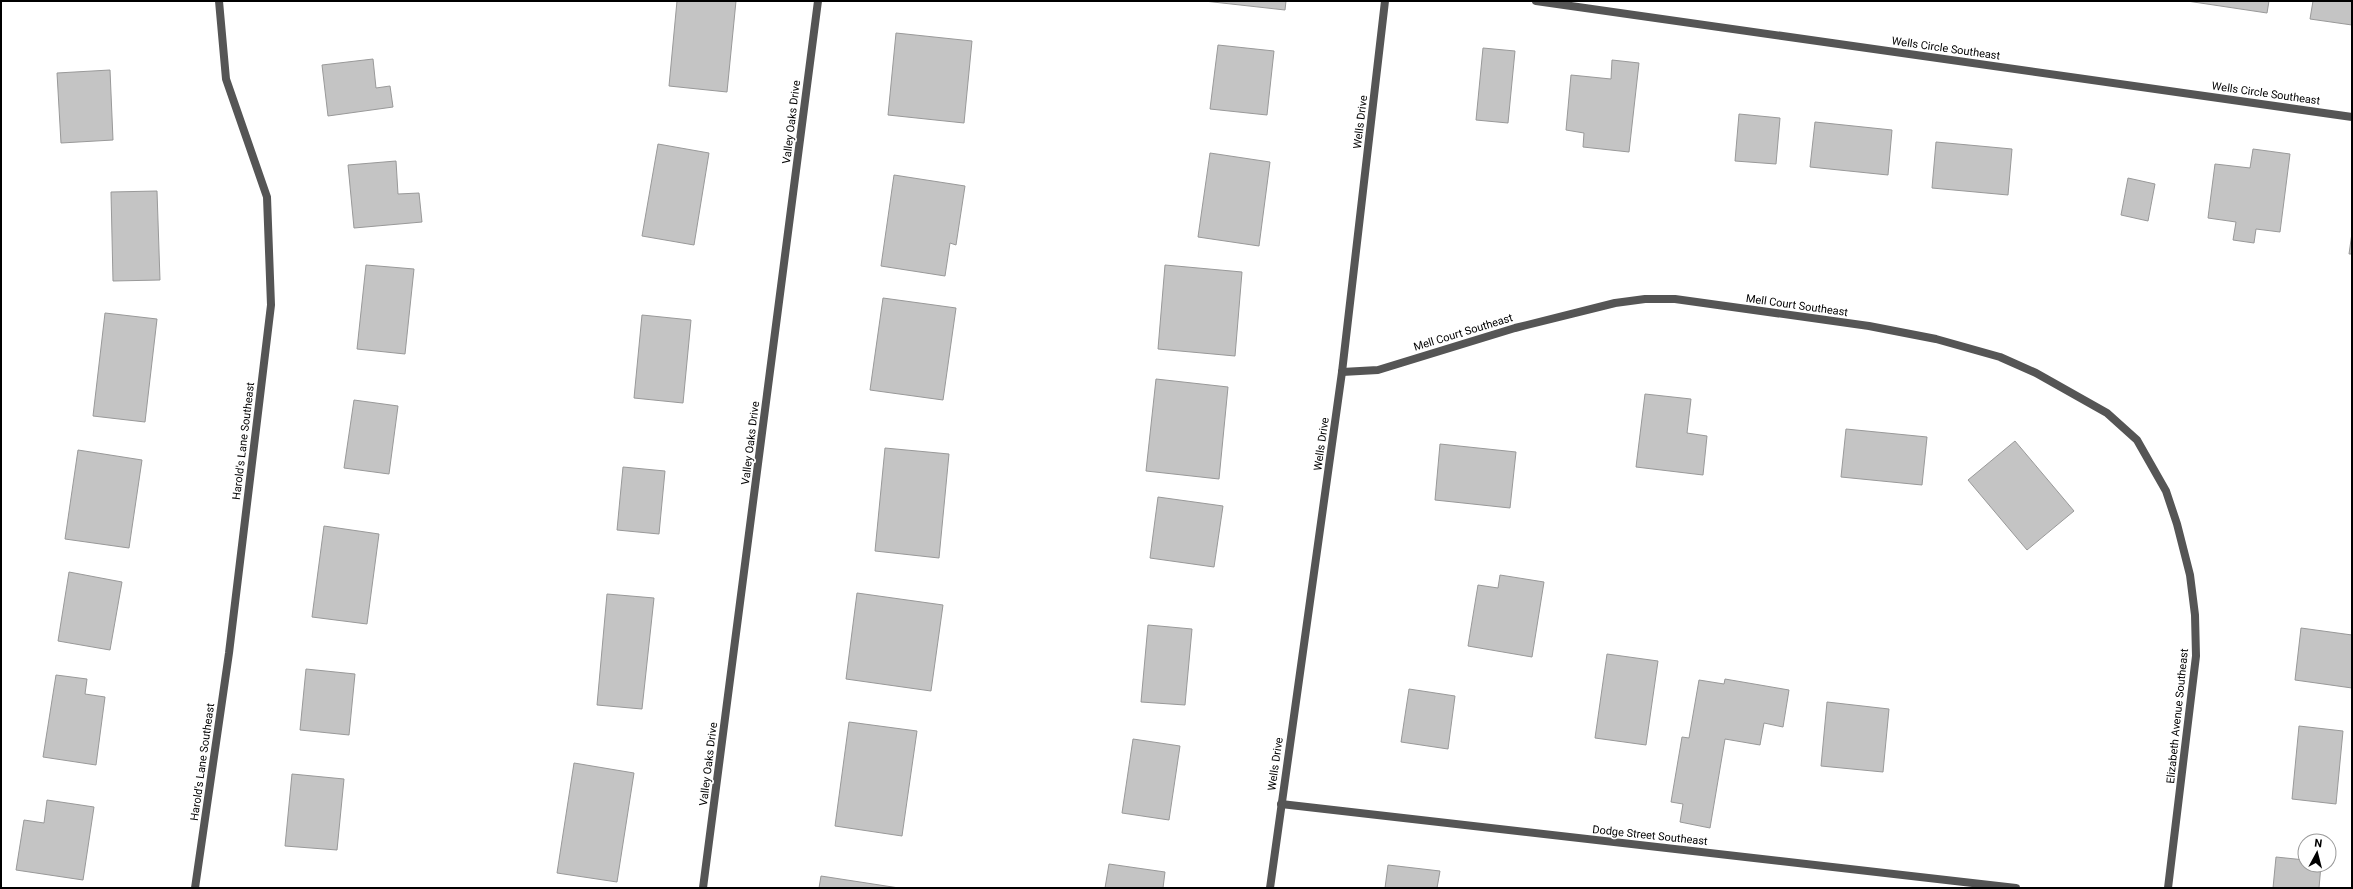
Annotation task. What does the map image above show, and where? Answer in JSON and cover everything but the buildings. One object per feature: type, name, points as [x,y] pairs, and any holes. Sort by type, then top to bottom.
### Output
[{"type":"street","name":"Harold's Lane Southeast","points":[[195,888],[229,654],[271,305],[267,197],[226,79],[219,1]]},
{"type":"street","name":"Valley Oaks Drive","points":[[703,888],[818,1]]},
{"type":"street","name":"Wells Drive","points":[[1270,888],[1342,372],[1384,1]]},
{"type":"street","name":"Wells Circle Southeast","points":[[1536,1],[2352,117]]},
{"type":"street","name":"Mell Court Southeast","points":[[1342,372],[1378,370],[1514,328],[1615,303],[1645,299],[1676,299],[1869,326],[1936,339],[2000,357],[2042,376],[2107,413],[2137,440],[2166,491],[2177,524]]},
{"type":"street","name":"Elizabeth Avenue Southeast","points":[[2168,888],[2196,656],[2195,615],[2190,575],[2177,524]]},
{"type":"street","name":"Dodge Street Southeast","points":[[1281,804],[2016,888]]}]
